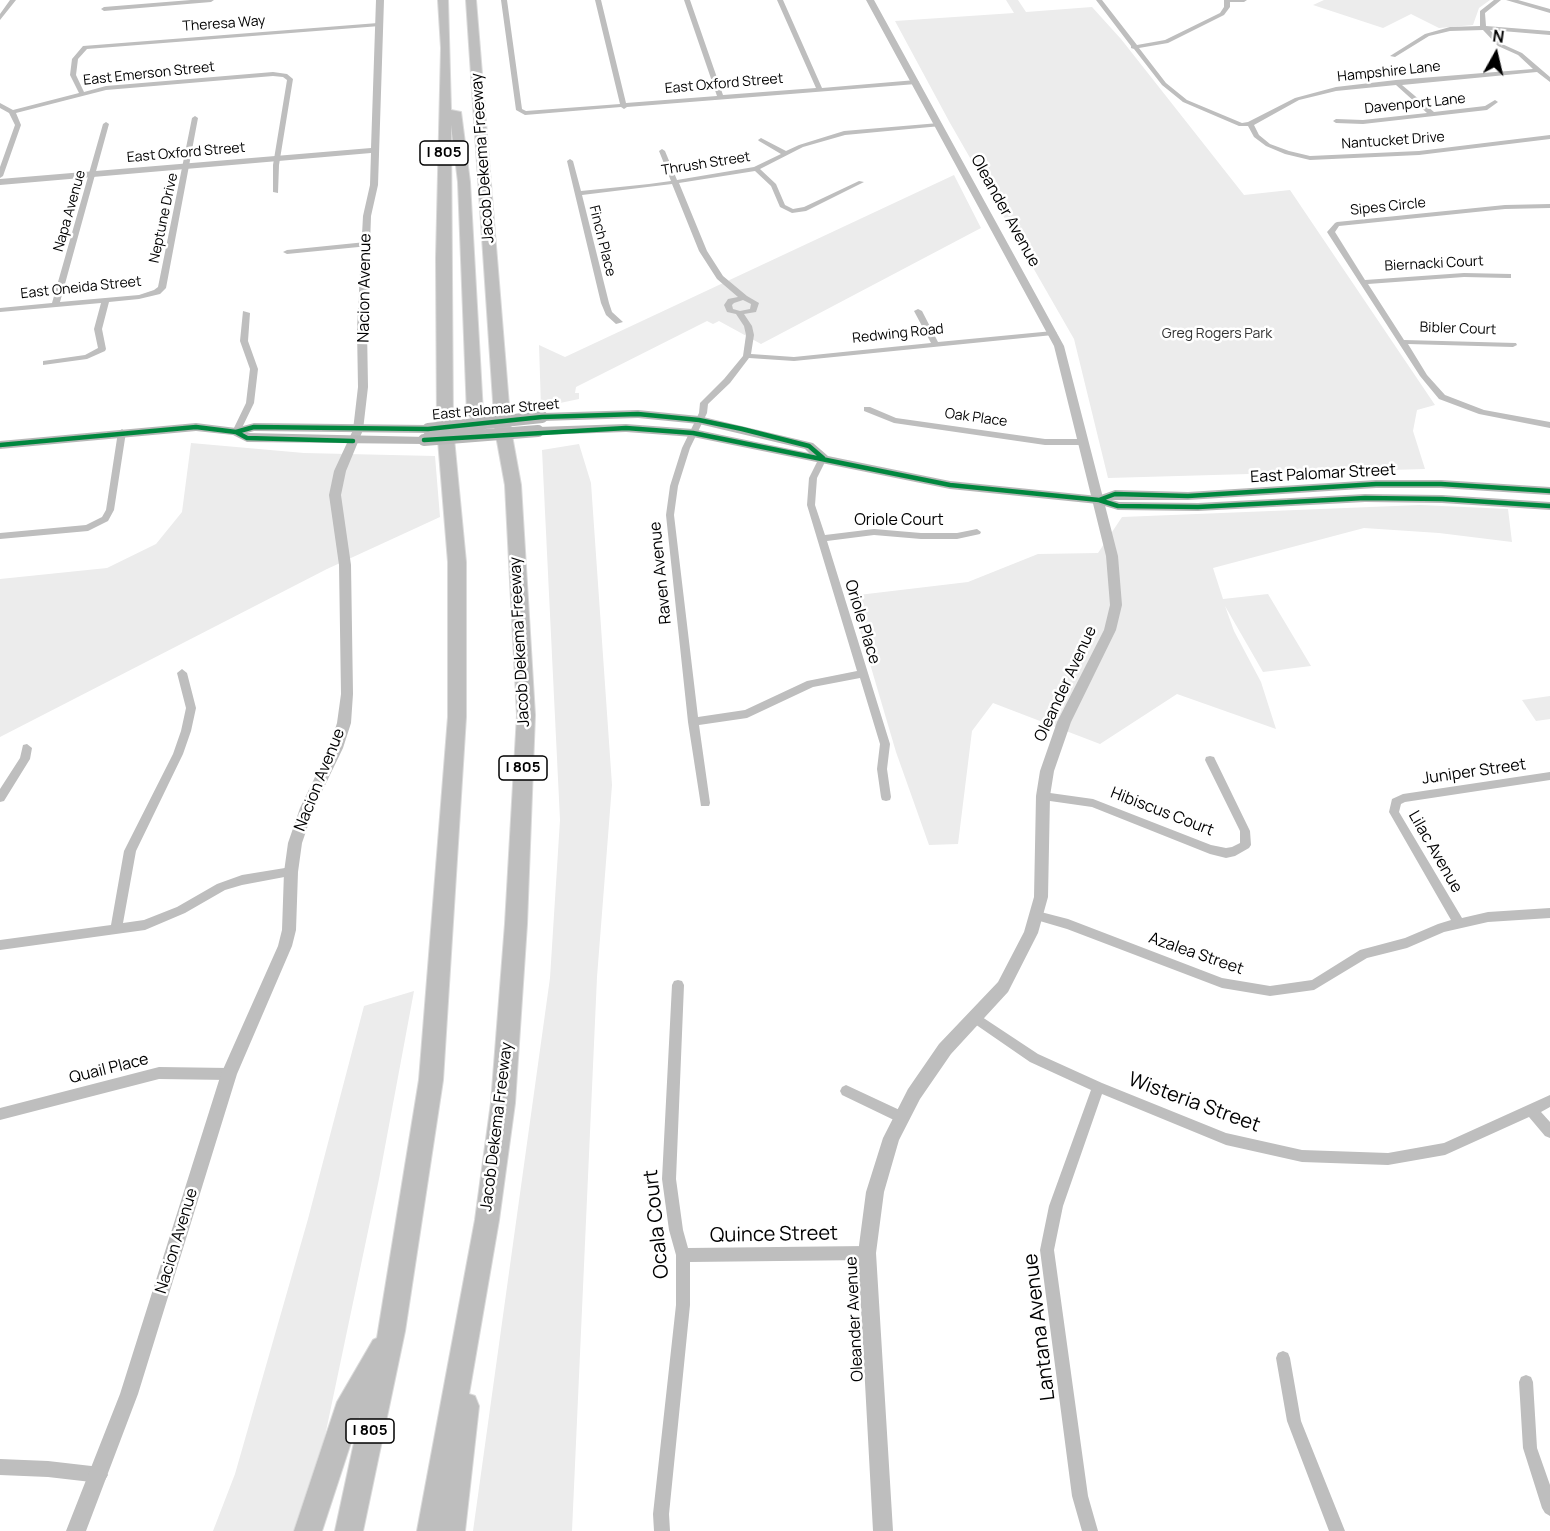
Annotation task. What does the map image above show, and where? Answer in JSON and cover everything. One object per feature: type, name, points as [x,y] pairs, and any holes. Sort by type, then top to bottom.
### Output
[{"type":"highway","name":"Jacob Dekema Freeway","points":[[349,1531],[392,1331],[431,1080],[444,927],[457,717],[457,562],[445,428],[443,258],[446,48],[443,0]]},
{"type":"highway","name":"Jacob Dekema Freeway","points":[[430,1531],[487,1220],[503,1103],[516,924],[526,715],[513,485],[503,430],[470,0]]},
{"type":"highway","points":[[470,0],[480,339],[475,414],[482,426]]},
{"type":"highway","points":[[446,48],[464,182],[480,339]]},
{"type":"highway","points":[[451,1531],[487,1220]]},
{"type":"highway","points":[[309,1531],[347,1412],[392,1331]]},
{"type":"main road","name":"East Palomar Street","points":[[0,445],[196,427],[236,432],[247,438],[426,434],[542,417],[638,414],[699,420],[809,446],[823,458]]},
{"type":"main road","name":"East Palomar Street","points":[[482,426],[538,431],[626,428],[693,433],[804,458],[823,458],[984,490],[1099,500],[1118,506],[1198,507],[1365,498],[1446,499],[1550,506]]},
{"type":"main road","name":"East Palomar Street","points":[[1099,500],[1114,494],[1188,496],[1376,484],[1463,485],[1550,491]]},
{"type":"main road","points":[[1446,499],[1449,492],[1463,485]]},
{"type":"street","points":[[0,18],[13,0]]},
{"type":"street","points":[[104,9],[211,0]]},
{"type":"street","name":"Nacion Avenue","points":[[76,1531],[100,1475],[132,1384],[229,1074],[285,946],[289,930],[291,872],[301,824],[336,748],[344,723],[347,694],[345,565],[335,495],[340,471],[356,435],[363,387],[362,330],[368,201],[374,185],[380,0]]},
{"type":"street","name":"East Oxford Street","points":[[504,0],[519,110],[534,113],[916,82]]},
{"type":"street","points":[[598,0],[624,106]]},
{"type":"street","points":[[687,0],[721,98]]},
{"type":"street","points":[[780,0],[820,90]]},
{"type":"street","name":"Oleander Avenue","points":[[870,0],[1059,346],[1099,500],[1115,574],[1116,605],[1110,630],[1053,747],[1044,796],[1043,866],[1037,916],[1021,956],[1003,987],[945,1049],[901,1117],[891,1138],[875,1192],[867,1253],[883,1531]]},
{"type":"street","points":[[1098,0],[1164,84],[1185,101],[1232,123],[1250,124]]},
{"type":"street","points":[[1133,47],[1166,42],[1222,14],[1227,7],[1227,0],[1244,0]]},
{"type":"street","points":[[1498,0],[1482,12],[1486,28],[1500,45],[1520,54],[1550,80]]},
{"type":"street","points":[[1510,0],[1550,11]]},
{"type":"street","name":"Theresa Way","points":[[82,93],[74,75],[77,55],[85,46],[378,25]]},
{"type":"street","points":[[1393,56],[1438,31],[1486,28],[1550,33]]},
{"type":"street","name":"Hampshire Lane","points":[[1250,124],[1297,99],[1319,92],[1396,82],[1537,70]]},
{"type":"street","name":"East Emerson Street","points":[[12,112],[82,93],[126,86],[273,74],[285,75],[290,79],[278,159]]},
{"type":"street","points":[[1396,82],[1432,114]]},
{"type":"street","name":"Davenport Lane","points":[[1336,121],[1363,122],[1487,108],[1495,102]]},
{"type":"street","points":[[0,105],[12,112],[18,125],[0,176]]},
{"type":"street","name":"Neptune Drive","points":[[162,288],[195,118]]},
{"type":"street","name":"Napa Avenue","points":[[55,305],[106,124]]},
{"type":"street","name":"Nantucket Drive","points":[[1250,124],[1256,136],[1268,145],[1287,153],[1310,158],[1419,153],[1550,137]]},
{"type":"street","name":"Thrush Street","points":[[578,193],[674,182],[756,169],[822,138],[844,133],[939,125]]},
{"type":"street","points":[[761,140],[786,154]]},
{"type":"street","name":"East Oxford Street","points":[[0,182],[374,150]]},
{"type":"street","points":[[662,151],[703,251],[723,281],[731,301],[730,309],[739,313],[748,326],[750,335],[747,356]]},
{"type":"street","points":[[276,192],[278,159]]},
{"type":"street","name":"Finch Place","points":[[570,161],[605,303],[609,313],[619,322]]},
{"type":"street","points":[[756,169],[774,185],[784,208],[792,211],[802,211],[861,182]]},
{"type":"street","name":"Sipes Circle","points":[[1550,207],[1505,207],[1337,224],[1331,232],[1424,376],[1447,401],[1482,412],[1550,425]]},
{"type":"street","points":[[287,252],[366,244]]},
{"type":"street","name":"Biernacki Court","points":[[1362,282],[1471,275],[1508,276]]},
{"type":"street","points":[[723,281],[744,298],[755,303],[748,326]]},
{"type":"street","name":"East Oneida Street","points":[[0,310],[149,295],[162,288]]},
{"type":"street","points":[[731,301],[744,298]]},
{"type":"street","points":[[46,363],[87,357],[102,349],[98,329],[106,299]]},
{"type":"street","points":[[739,313],[753,310]]},
{"type":"street","points":[[918,311],[935,344]]},
{"type":"street","points":[[236,432],[250,403],[254,369],[244,342],[246,313]]},
{"type":"street","name":"Redwing Road","points":[[747,356],[794,359],[1053,333]]},
{"type":"street","name":"Bibler Court","points":[[1402,342],[1513,345]]},
{"type":"street","name":"Raven Avenue","points":[[705,803],[693,722],[670,515],[674,486],[693,433],[703,413],[704,403],[727,381],[747,356]]},
{"type":"street","name":"Oak Place","points":[[867,409],[894,420],[1045,442],[1084,442]]},
{"type":"street","points":[[0,536],[88,528],[105,519],[110,510],[122,432]]},
{"type":"street","name":"Oriole Place","points":[[823,458],[813,478],[810,491],[811,504],[861,674],[885,744],[882,769],[886,797]]},
{"type":"street","name":"Oriole Court","points":[[821,539],[874,532],[921,536],[977,532]]},
{"type":"street","points":[[116,928],[130,851],[178,754],[186,731],[191,708],[182,673]]},
{"type":"street","points":[[693,722],[747,714],[811,684],[861,674]]},
{"type":"street","points":[[0,798],[25,759],[27,748]]},
{"type":"street","name":"Hibiscus Court","points":[[1044,796],[1093,803],[1210,849],[1226,853],[1235,851],[1245,845],[1245,831],[1210,760]]},
{"type":"street","name":"Juniper Street","points":[[1403,798],[1550,776]]},
{"type":"street","name":"Lilac Avenue","points":[[1403,798],[1396,802],[1394,812],[1459,923]]},
{"type":"street","points":[[0,945],[145,925],[181,910],[221,887],[242,880],[291,872]]},
{"type":"street","name":"Azalea Street","points":[[1037,916],[1068,924],[1222,983],[1270,991],[1314,985],[1364,954],[1407,943],[1442,927],[1488,917],[1550,913]]},
{"type":"street","name":"Ocala Court","points":[[662,1531],[661,1514],[683,1305],[683,1256],[669,1179],[678,985]]},
{"type":"street","name":"Wisteria Street","points":[[976,1018],[1034,1059],[1226,1139],[1277,1152],[1328,1159],[1388,1159],[1445,1149],[1550,1101]]},
{"type":"street","name":"Quail Place","points":[[0,1114],[159,1073],[229,1074]]},
{"type":"street","name":"Lantana Avenue","points":[[1090,1531],[1080,1496],[1047,1250],[1056,1206],[1098,1087]]},
{"type":"street","points":[[846,1091],[901,1117]]},
{"type":"street","points":[[1532,1111],[1550,1132]]},
{"type":"street","name":"Quince Street","points":[[683,1256],[867,1253]]},
{"type":"street","points":[[1283,1358],[1294,1421],[1337,1531]]},
{"type":"street","points":[[1527,1382],[1530,1448],[1550,1508]]},
{"type":"street","points":[[0,1467],[38,1468],[100,1475]]},
{"type":"green space","name":"Greg Rogers Park","points":[[1006,0],[1018,0],[1026,12],[1092,7],[1121,39],[1244,195],[1290,190],[1435,405],[1417,410],[1413,431],[1425,469],[1108,478],[1074,339],[950,123],[895,21],[1014,13]]},
{"type":"green space","points":[[1324,0],[1490,0],[1479,8],[1473,25],[1439,28],[1411,14],[1383,28],[1313,5]]},
{"type":"green space","points":[[954,175],[981,228],[761,344],[719,321],[713,324],[707,321],[576,387],[575,393],[579,393],[579,399],[541,407],[539,345],[565,357]]},
{"type":"green space","points":[[191,443],[304,453],[435,456],[440,517],[327,569],[0,737],[0,579],[107,568],[156,544],[182,512]]},
{"type":"green space","points":[[579,444],[591,483],[612,785],[597,977],[572,1531],[473,1531],[550,978],[560,820],[542,450]]},
{"type":"green space","points":[[1420,505],[1508,509],[1512,542],[1439,533],[1364,528],[1213,568],[1223,599],[1268,594],[1311,666],[1263,672],[1225,606],[1234,631],[1261,682],[1276,729],[1177,694],[1100,744],[993,703],[972,731],[958,844],[929,845],[896,752],[850,596],[968,582],[1038,554],[1098,553],[1122,517]]},
{"type":"green space","points":[[1550,696],[1550,719],[1536,721],[1522,700]]},
{"type":"green space","points":[[414,991],[379,1179],[305,1531],[213,1531],[235,1474],[308,1219],[364,1006]]},
{"type":"cycle path","points":[[236,432],[254,427],[428,429],[542,417],[638,414],[699,420],[742,429],[809,446],[823,458]]},
{"type":"cycle path","points":[[0,445],[196,427],[236,432],[247,438],[353,441]]},
{"type":"cycle path","points":[[424,440],[626,428],[693,433],[950,485],[1099,500],[1118,506],[1198,507],[1365,498],[1442,499],[1550,506]]},
{"type":"cycle path","points":[[1099,500],[1115,494],[1188,496],[1376,484],[1441,484],[1550,491]]}]
